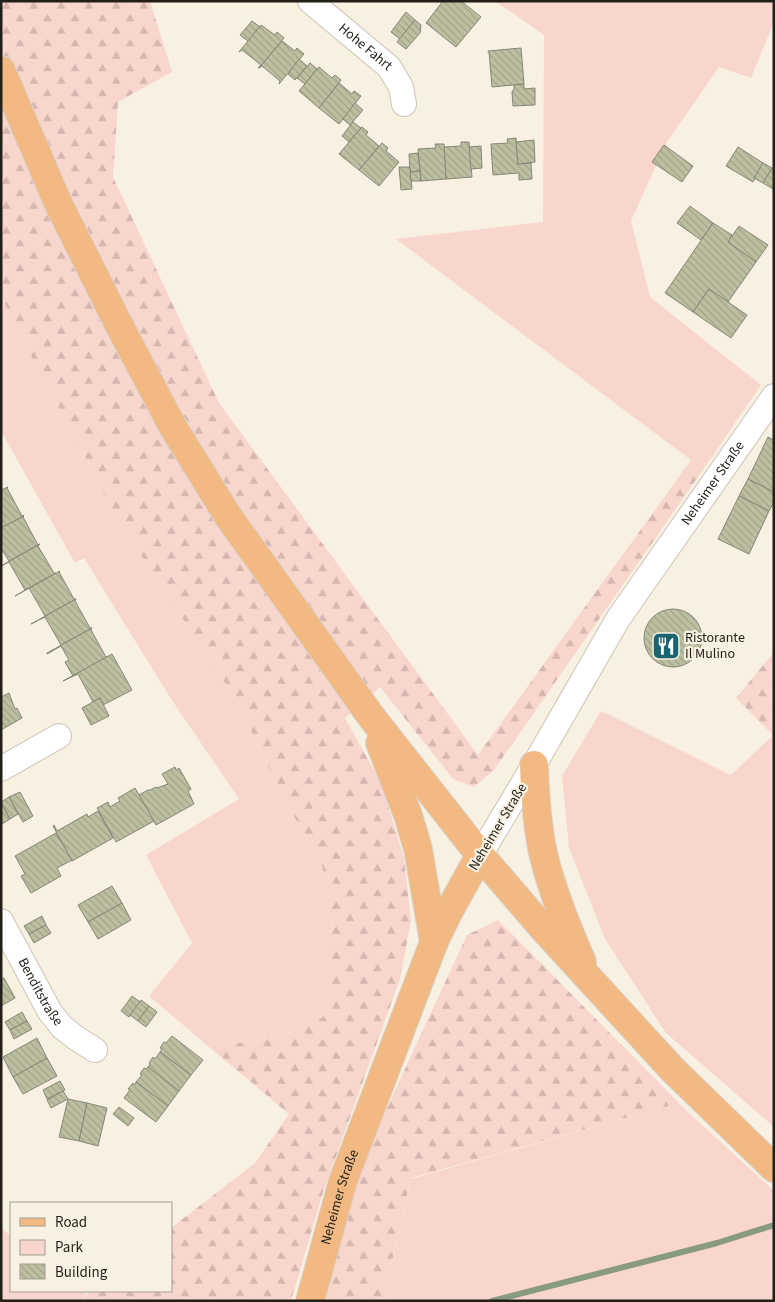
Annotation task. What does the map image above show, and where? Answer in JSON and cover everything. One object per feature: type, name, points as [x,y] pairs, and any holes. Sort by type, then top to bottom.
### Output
[{"type":"main road","points":[[1,70],[59,205],[120,327],[173,427],[228,516],[370,716],[480,855],[591,982],[672,1069],[774,1168]]},
{"type":"main road","points":[[370,716],[408,815],[418,849],[434,942]]},
{"type":"main road","points":[[534,765],[535,792],[543,852],[557,901],[591,982]]},
{"type":"main road","name":"Neheimer Straße","points":[[310,1301],[343,1180],[434,942],[480,855]]},
{"type":"street","name":"Hohe Fahrt","points":[[310,1],[388,67],[401,86],[404,104]]},
{"type":"street","name":"Neheimer Straße","points":[[480,855],[618,619],[774,396]]},
{"type":"street","points":[[1,769],[59,736]]},
{"type":"street","name":"Benditstraße","points":[[1,921],[50,1012],[62,1027],[95,1050]]},
{"type":"green space","points":[[1,1],[150,1],[172,72],[118,102],[113,177],[219,403],[478,755],[691,460],[707,464],[494,770],[474,787],[453,779],[380,687],[345,718],[381,783],[404,858],[411,920],[400,979],[324,1189],[291,1301],[81,1301],[89,1292],[172,1292],[172,1227],[255,1163],[289,1114],[209,1047],[276,1038],[323,1017],[332,997],[332,932],[322,865],[283,797],[236,700],[123,528],[1,296]]},
{"type":"green space","points":[[495,1],[774,1],[774,22],[751,78],[719,67],[667,142],[631,221],[650,297],[761,385],[707,464],[691,460],[396,239],[543,222],[544,35]]},
{"type":"green space","points":[[1,296],[123,528],[236,700],[283,797],[322,865],[332,932],[332,997],[323,1017],[276,1038],[209,1047],[149,996],[192,943],[146,855],[239,799],[171,699],[84,558],[75,563],[1,431]]},
{"type":"green space","points":[[774,652],[774,734],[773,735],[736,698]]},
{"type":"green space","points":[[601,711],[731,775],[774,734],[774,1127],[666,1033],[605,939],[569,848],[562,776]]},
{"type":"green space","points":[[498,920],[679,1103],[411,1178],[383,1301],[319,1301],[352,1183],[467,935]]},
{"type":"green space","points":[[678,1103],[774,1191],[774,1301],[383,1301],[411,1179]]},
{"type":"green space","points":[[1,1228],[10,1235],[10,1292],[84,1292],[86,1294],[81,1301],[1,1301]]},
{"type":"building","points":[[443,1],[461,1],[481,17],[456,47],[426,23]]},
{"type":"building","points":[[406,12],[415,20],[400,39],[391,32]]},
{"type":"building","points":[[415,20],[421,25],[420,33],[406,49],[397,42]]},
{"type":"building","points":[[252,21],[260,27],[248,41],[240,35]]},
{"type":"building","points":[[261,25],[275,35],[277,32],[284,38],[259,68],[258,68],[261,65],[242,50],[239,52]]},
{"type":"building","points":[[282,41],[295,51],[297,48],[304,54],[279,84],[280,81],[262,66],[259,68]]},
{"type":"building","points":[[521,48],[524,84],[492,87],[488,51]]},
{"type":"building","points":[[299,59],[307,66],[295,80],[288,74]]},
{"type":"building","points":[[310,63],[317,69],[305,84],[297,78]]},
{"type":"building","points":[[319,67],[332,78],[335,75],[341,80],[319,108],[299,91]]},
{"type":"building","points":[[339,83],[352,94],[354,91],[361,96],[339,124],[319,108]]},
{"type":"building","points":[[524,84],[524,89],[535,88],[535,105],[513,106],[512,92],[514,85]]},
{"type":"building","points":[[355,103],[363,110],[350,125],[343,119]]},
{"type":"building","points":[[353,122],[361,128],[349,142],[342,136]]},
{"type":"building","points":[[362,127],[368,132],[366,135],[379,146],[359,170],[339,154]]},
{"type":"building","points":[[516,138],[518,164],[531,163],[532,179],[519,180],[519,173],[493,175],[491,144],[508,143],[507,139]]},
{"type":"building","points":[[534,140],[535,162],[518,164],[516,142]]},
{"type":"building","points":[[461,142],[469,142],[472,177],[446,179],[444,147],[461,146]]},
{"type":"building","points":[[382,143],[388,148],[386,151],[399,162],[379,186],[359,170]]},
{"type":"building","points":[[435,144],[444,144],[446,179],[421,181],[418,149],[436,148]]},
{"type":"building","points":[[664,145],[693,166],[682,182],[652,162]]},
{"type":"building","points":[[481,146],[482,168],[471,169],[469,147]]},
{"type":"building","points":[[738,147],[763,163],[753,182],[726,166]]},
{"type":"building","points":[[418,153],[420,171],[410,172],[409,154]]},
{"type":"building","points":[[763,163],[772,168],[763,183],[754,178]]},
{"type":"building","points":[[399,167],[410,167],[412,189],[401,190]]},
{"type":"building","points":[[772,168],[774,169],[773,189],[763,183]]},
{"type":"building","points":[[420,171],[421,181],[411,181],[410,172]]},
{"type":"building","points":[[690,206],[713,223],[701,240],[677,223]]},
{"type":"building","points":[[713,223],[732,235],[728,242],[756,262],[728,302],[709,289],[693,312],[665,293]]},
{"type":"building","points":[[739,226],[768,245],[756,262],[728,242]]},
{"type":"building","points":[[709,289],[747,315],[731,338],[693,312]]},
{"type":"building","points":[[768,437],[774,440],[774,492],[748,479]]},
{"type":"building","points":[[748,479],[774,492],[774,502],[769,511],[739,496]]},
{"type":"building","points":[[8,487],[22,516],[24,516],[1,528],[1,490]]},
{"type":"building","points":[[739,496],[769,511],[749,554],[718,539]]},
{"type":"building","points":[[24,516],[38,545],[40,544],[9,561],[1,548],[1,528]]},
{"type":"building","points":[[40,544],[38,546],[54,573],[56,573],[25,590],[9,562],[1,566]]},
{"type":"building","points":[[60,571],[74,599],[76,599],[45,616],[29,588]]},
{"type":"building","points":[[76,599],[75,601],[90,628],[92,628],[61,645],[45,617],[31,624]]},
{"type":"building","points":[[673,609],[684,611],[697,622],[702,638],[700,649],[689,662],[673,667],[662,665],[649,654],[644,638],[646,627],[657,614]]},
{"type":"building","points":[[92,628],[91,630],[106,657],[108,657],[73,676],[65,662],[69,660],[61,646],[47,654],[47,653]]},
{"type":"building","points":[[112,654],[132,690],[103,705],[100,698],[93,702],[78,674],[63,681]]},
{"type":"building","points":[[9,693],[15,709],[17,708],[22,718],[1,730],[1,697]]},
{"type":"building","points":[[100,698],[109,716],[91,725],[82,708]]},
{"type":"building","points":[[175,767],[176,770],[179,768],[191,789],[188,791],[194,804],[156,825],[139,795],[168,784],[162,774]]},
{"type":"building","points":[[135,788],[154,821],[116,842],[97,808],[108,802],[110,807],[120,801],[118,798]]},
{"type":"building","points":[[20,792],[33,816],[23,822],[9,797]]},
{"type":"building","points":[[9,797],[18,814],[10,819],[1,803]]},
{"type":"building","points":[[1,803],[10,819],[2,824],[1,823]]},
{"type":"building","points":[[98,811],[113,838],[72,861],[53,826],[57,831],[87,814],[88,817]]},
{"type":"building","points":[[56,833],[72,860],[57,868],[61,876],[31,893],[21,876],[25,874],[15,856]]},
{"type":"building","points":[[112,886],[122,903],[88,922],[78,905]]},
{"type":"building","points":[[122,903],[131,920],[98,939],[88,922]]},
{"type":"building","points":[[42,916],[46,925],[29,934],[24,926]]},
{"type":"building","points":[[46,925],[51,933],[34,943],[29,934]]},
{"type":"building","points":[[4,978],[15,998],[1,1006],[1,979]]},
{"type":"building","points":[[132,996],[140,1002],[129,1017],[121,1011]]},
{"type":"building","points":[[141,1000],[149,1006],[138,1021],[130,1015]]},
{"type":"building","points":[[149,1006],[157,1012],[146,1027],[138,1021]]},
{"type":"building","points":[[22,1012],[27,1021],[10,1030],[5,1022]]},
{"type":"building","points":[[27,1021],[32,1029],[14,1039],[10,1030]]},
{"type":"building","points":[[172,1036],[203,1060],[191,1075],[160,1052],[164,1042],[166,1043]]},
{"type":"building","points":[[37,1038],[47,1058],[13,1077],[3,1057]]},
{"type":"building","points":[[160,1052],[191,1075],[179,1091],[148,1067],[153,1057],[155,1059]]},
{"type":"building","points":[[47,1058],[57,1076],[23,1094],[13,1077]]},
{"type":"building","points":[[148,1067],[179,1091],[168,1106],[136,1082],[142,1075],[140,1074],[144,1068]]},
{"type":"building","points":[[60,1081],[65,1090],[47,1099],[43,1090]]},
{"type":"building","points":[[136,1082],[168,1106],[156,1122],[124,1098],[130,1090],[128,1089],[133,1083],[135,1085]]},
{"type":"building","points":[[63,1091],[68,1099],[51,1108],[47,1100]]},
{"type":"building","points":[[68,1099],[87,1103],[79,1141],[59,1137]]},
{"type":"building","points":[[87,1103],[107,1108],[98,1146],[79,1141]]},
{"type":"building","points":[[119,1107],[134,1118],[128,1126],[113,1114]]},
{"type":"waterway","points":[[492,1301],[717,1243],[774,1225]]},
{"type":"place","name":"Ristorante Il Mulino","points":[[666,646]]}]
